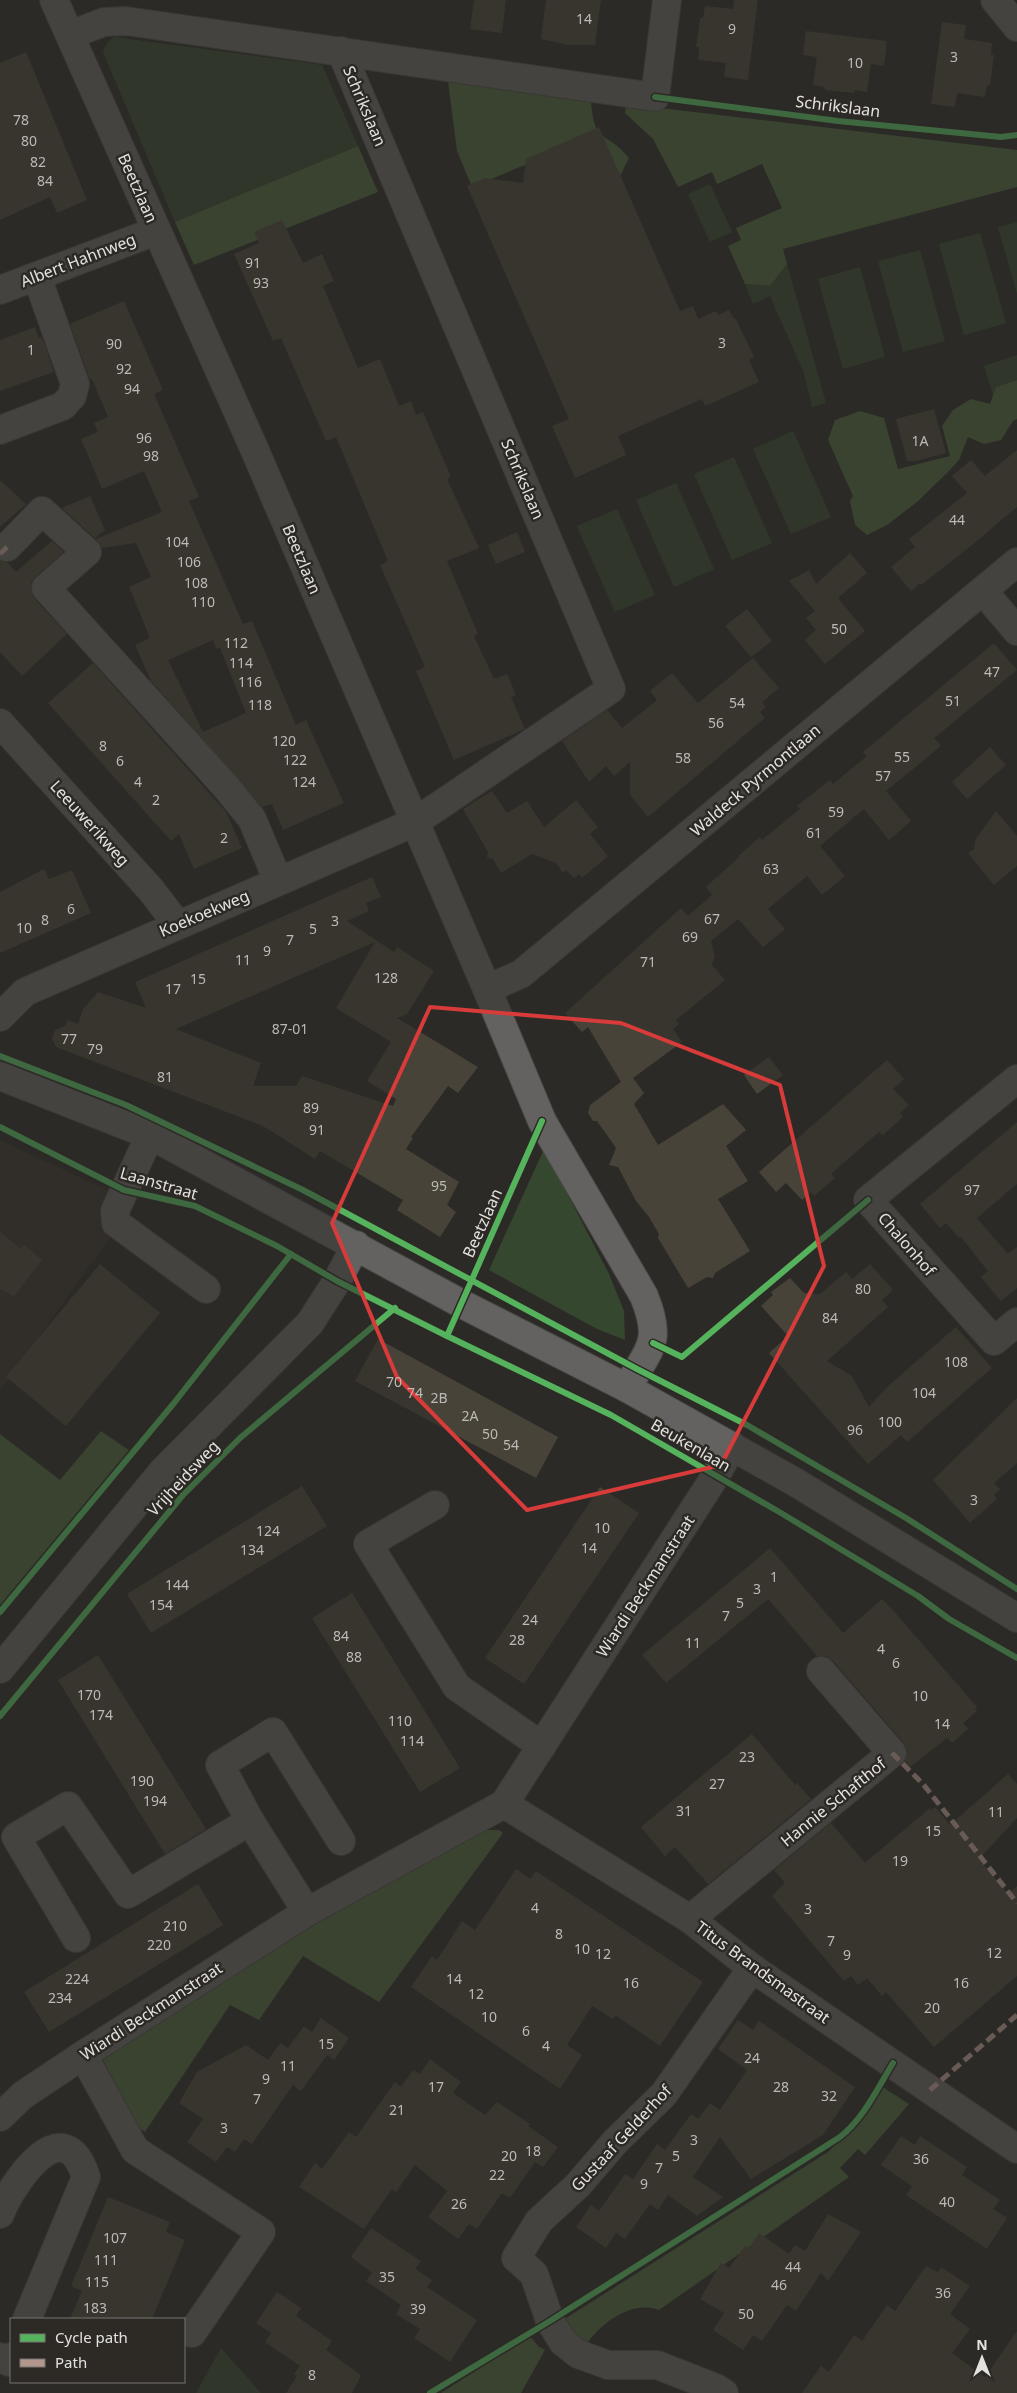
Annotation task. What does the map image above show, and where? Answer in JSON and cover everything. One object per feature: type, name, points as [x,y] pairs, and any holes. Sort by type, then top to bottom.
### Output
[{"type":"street","name":"Beetzlaan","points":[[54,0],[253,446],[488,989],[542,1121],[644,1296],[653,1318],[653,1343],[627,1388]]},
{"type":"street","name":"Schrikslaan","points":[[70,36],[104,22],[126,21],[655,97],[668,0]]},
{"type":"street","points":[[995,0],[1017,26]]},
{"type":"street","name":"Schrikslaan","points":[[342,51],[611,689],[416,822]]},
{"type":"street","name":"Albert Hahnweg","points":[[0,290],[156,230]]},
{"type":"street","points":[[0,430],[63,406],[72,396],[75,384],[37,276]]},
{"type":"street","points":[[7,547],[42,511],[87,552],[46,588],[227,788],[252,819],[278,881]]},
{"type":"street","name":"Waldeck Pyrmontlaan","points":[[488,989],[521,974],[1017,562]]},
{"type":"street","points":[[984,590],[1017,631]]},
{"type":"street","name":"Leeuwerikweg","points":[[0,723],[151,890],[177,924]]},
{"type":"street","name":"Koekoekweg","points":[[0,1017],[25,992],[177,924],[416,822]]},
{"type":"street","name":"Laanstraat","points":[[0,1076],[150,1135],[356,1245]]},
{"type":"street","name":"Chalonhof","points":[[1017,1079],[868,1200],[994,1341],[1017,1322]]},
{"type":"street","points":[[150,1135],[115,1211],[116,1223],[206,1289]]},
{"type":"street","name":"Beukenlaan","points":[[356,1245],[462,1304],[627,1388],[732,1446],[854,1517],[1017,1618]]},
{"type":"street","name":"Vrijheidsweg","points":[[0,1668],[163,1471],[310,1323],[356,1245]]},
{"type":"street","name":"Wiardi Beckmanstraat","points":[[0,2117],[23,2095],[84,2054],[307,1912],[504,1804],[716,1475],[732,1446]]},
{"type":"street","points":[[435,1505],[368,1544],[457,1687],[542,1746]]},
{"type":"street","name":"Hannie Schafthof","points":[[690,1919],[892,1753],[821,1671]]},
{"type":"street","points":[[307,1912],[250,1821],[220,1765],[273,1732],[341,1841]]},
{"type":"street","name":"Titus Brandsmastraat","points":[[504,1804],[690,1919],[752,1968],[1017,2149]]},
{"type":"street","points":[[76,1938],[16,1837],[68,1806],[128,1894],[250,1821]]},
{"type":"street","name":"Gustaaf Gelderhof","points":[[724,2393],[716,2388],[657,2365],[608,2366],[578,2354],[563,2342],[550,2321],[534,2274],[516,2258],[539,2221],[578,2186],[615,2142],[664,2094],[752,1968]]},
{"type":"street","points":[[84,2054],[135,2150],[261,2232],[192,2333]]},
{"type":"street","points":[[0,2214],[8,2195],[35,2159],[50,2150],[61,2148],[73,2152],[82,2162],[86,2177],[27,2318]]},
{"type":"street","points":[[0,2357],[9,2362],[10,2360]]},
{"type":"highlighted area","points":[[430,1007],[621,1023],[780,1085],[824,1266],[721,1465],[527,1510],[397,1377],[332,1223]]},
{"type":"shaded area","points":[[0,1140],[135,1203],[0,1391]]},
{"type":"green space","points":[[114,37],[322,65],[358,146],[175,222],[103,52],[108,42]]},
{"type":"green space","points":[[448,82],[591,100],[595,125],[598,131],[621,149],[629,158],[617,182],[597,135],[472,187],[457,151]]},
{"type":"green space","points":[[626,104],[1017,150],[1017,187],[783,249],[787,264],[770,286],[745,284],[728,246],[741,240],[736,228],[782,208],[762,164],[717,184],[712,172],[678,187],[653,139],[625,113]]},
{"type":"green space","points":[[358,146],[378,192],[194,265],[175,222]]},
{"type":"green space","points":[[710,184],[732,232],[710,242],[688,194]]},
{"type":"green space","points":[[1017,222],[1017,294],[998,227]]},
{"type":"green space","points":[[980,233],[1006,323],[964,335],[939,244]]},
{"type":"green space","points":[[920,250],[945,341],[903,352],[878,261]]},
{"type":"green space","points":[[787,264],[826,403],[812,407],[804,373],[770,296],[753,304],[745,284],[770,286]]},
{"type":"green space","points":[[860,267],[885,357],[843,369],[818,279]]},
{"type":"green space","points":[[1017,355],[1017,380],[996,387],[993,395],[984,366]]},
{"type":"green space","points":[[1017,380],[1017,419],[1013,421],[1001,440],[984,444],[968,437],[959,460],[917,502],[887,525],[867,535],[855,525],[850,501],[853,496],[828,440],[835,420],[860,411],[884,418],[898,469],[950,456],[942,426],[953,410],[971,399],[990,404],[996,387]]},
{"type":"green space","points":[[793,431],[831,517],[791,534],[753,449]]},
{"type":"green space","points":[[734,457],[772,543],[732,560],[694,474]]},
{"type":"green space","points":[[676,483],[714,569],[674,587],[636,500]]},
{"type":"green space","points":[[617,509],[655,595],[615,612],[577,526]]},
{"type":"green space","points":[[544,1149],[609,1274],[624,1311],[625,1340],[597,1329],[489,1270]]},
{"type":"green space","points":[[101,1431],[136,1455],[0,1617],[0,1434],[60,1480]]},
{"type":"green space","points":[[471,1830],[499,1830],[503,1833],[379,2002],[303,1956],[259,2020],[230,2005],[145,2132],[137,2127],[98,2050]]},
{"type":"green space","points":[[881,2086],[909,2104],[865,2155],[858,2149],[840,2168],[849,2177],[659,2310],[639,2308],[629,2310],[610,2320],[588,2342],[574,2342],[552,2327],[828,2152],[849,2132]]},
{"type":"green space","points":[[530,2336],[538,2346],[545,2350],[521,2393],[441,2393]]},
{"type":"green space","points":[[221,2348],[261,2393],[196,2393]]},
{"type":"building","points":[[474,0],[506,0],[502,33],[470,29]]},
{"type":"building","points":[[546,0],[601,0],[595,45],[568,45],[541,39]]},
{"type":"building","points":[[734,0],[758,0],[748,80],[724,77],[726,63],[698,60],[699,47],[696,47],[700,18],[703,18],[705,6],[733,9]]},
{"type":"building","points":[[942,22],[966,25],[964,39],[992,43],[991,55],[994,55],[990,85],[987,85],[985,97],[957,93],[955,107],[931,104]]},
{"type":"building","points":[[806,31],[887,41],[884,66],[871,64],[867,92],[855,90],[854,93],[825,90],[825,87],[813,85],[817,57],[803,55]]},
{"type":"building","points":[[26,52],[87,200],[57,213],[50,197],[0,220],[0,63]]},
{"type":"building","points":[[599,127],[680,311],[693,306],[698,319],[716,311],[718,315],[729,310],[734,319],[736,319],[754,357],[749,360],[759,382],[705,406],[702,399],[618,436],[626,455],[575,478],[552,426],[569,419],[467,186],[485,178],[523,183],[526,159]]},
{"type":"building","points":[[282,220],[303,263],[322,254],[334,281],[323,286],[358,368],[380,359],[399,406],[411,401],[416,415],[423,412],[451,477],[447,479],[479,548],[447,561],[478,634],[474,636],[494,679],[507,674],[516,695],[511,697],[525,729],[454,760],[416,671],[425,667],[380,565],[388,561],[336,437],[326,441],[281,338],[273,341],[234,254],[259,243],[254,232]]},
{"type":"building","points":[[124,301],[163,390],[154,394],[199,497],[189,501],[243,624],[252,621],[296,725],[306,720],[344,803],[283,830],[272,804],[262,807],[151,681],[135,645],[150,638],[129,587],[151,577],[136,543],[102,548],[96,539],[162,512],[144,471],[102,489],[81,439],[98,432],[94,423],[108,417],[92,379],[90,380],[70,324]],"holes":[[[213,640],[217,649],[220,648],[246,713],[203,732],[168,660]]]},
{"type":"building","points":[[35,327],[39,338],[42,337],[54,372],[0,391],[0,340]]},
{"type":"building","points":[[934,409],[946,453],[916,461],[907,461],[896,419]]},
{"type":"building","points":[[1017,450],[1017,507],[972,545],[911,591],[891,567],[915,547],[909,539],[967,493],[952,476],[971,460],[985,476]]},
{"type":"building","points":[[0,480],[26,504],[0,527]]},
{"type":"building","points":[[90,496],[105,530],[95,538],[62,508]]},
{"type":"building","points":[[517,532],[525,552],[496,564],[488,545]]},
{"type":"building","points":[[52,541],[64,552],[35,577],[31,583],[31,591],[34,598],[67,634],[22,676],[0,652],[0,560],[7,562],[16,572]]},
{"type":"building","points":[[850,553],[867,573],[838,598],[865,631],[825,664],[805,640],[816,630],[806,618],[815,611],[789,581],[809,570],[816,584]]},
{"type":"building","points":[[747,609],[772,641],[751,657],[725,626]]},
{"type":"building","points":[[994,643],[1017,670],[934,738],[941,746],[886,791],[911,821],[889,840],[864,809],[820,846],[845,876],[822,895],[807,876],[768,909],[785,929],[763,947],[738,919],[711,941],[715,956],[712,965],[725,980],[676,1020],[679,1024],[673,1029],[682,1042],[633,1078],[644,1093],[634,1104],[658,1145],[723,1104],[746,1130],[726,1146],[748,1181],[718,1199],[750,1251],[715,1273],[713,1278],[707,1277],[688,1288],[658,1238],[659,1234],[649,1217],[636,1201],[618,1167],[609,1165],[616,1148],[597,1121],[593,1121],[588,1113],[590,1105],[621,1082],[588,1027],[582,1032],[565,1013],[681,908],[688,916],[712,895],[706,887],[738,856],[760,837],[762,840],[800,809],[797,806],[830,780],[833,784],[867,756],[863,752]]},
{"type":"building","points":[[753,658],[779,688],[762,702],[766,707],[760,712],[765,718],[648,817],[630,795],[630,762],[614,776],[606,766],[589,782],[562,741],[607,710],[622,728],[657,700],[650,691],[672,673],[698,703]]},
{"type":"building","points":[[93,663],[226,812],[242,848],[194,869],[179,834],[171,841],[48,703]]},
{"type":"building","points":[[990,747],[1006,765],[967,799],[952,782]]},
{"type":"building","points":[[492,791],[507,813],[527,801],[544,827],[576,800],[598,827],[590,834],[608,856],[582,878],[579,874],[574,878],[566,870],[563,873],[556,863],[532,854],[501,873],[493,859],[487,858],[488,852],[463,809]]},
{"type":"building","points":[[996,811],[1017,836],[1017,866],[994,885],[968,853],[974,849],[975,840]]},
{"type":"building","points":[[44,869],[49,879],[72,870],[91,913],[0,953],[0,892]]},
{"type":"building","points":[[372,877],[381,897],[366,903],[369,911],[347,921],[394,952],[397,947],[434,971],[407,1014],[397,1018],[478,1067],[458,1093],[448,1086],[411,1137],[413,1138],[406,1149],[459,1182],[447,1205],[456,1212],[440,1237],[397,1210],[403,1200],[320,1151],[315,1159],[263,1126],[56,1047],[52,1039],[55,1030],[65,1026],[68,1020],[78,1024],[83,1009],[98,992],[146,1008],[135,982]],"holes":[[[375,942],[336,1008],[391,1042],[367,1081],[396,1099],[393,1106],[302,1076],[296,1086],[253,1086],[261,1063],[176,1029]]]},
{"type":"building","points":[[769,1057],[783,1075],[757,1094],[744,1075]]},
{"type":"building","points":[[887,1060],[904,1079],[893,1089],[909,1105],[900,1113],[903,1117],[883,1135],[879,1132],[840,1166],[831,1174],[835,1178],[814,1196],[811,1192],[802,1200],[786,1183],[776,1192],[759,1172]]},
{"type":"building","points":[[1017,1122],[1017,1184],[977,1218],[1008,1254],[1017,1247],[1017,1288],[1001,1301],[981,1277],[988,1271],[960,1236],[959,1238],[946,1223],[940,1228],[920,1204]]},
{"type":"building","points":[[0,1232],[21,1249],[24,1245],[42,1260],[14,1296],[0,1289]]},
{"type":"building","points":[[100,1264],[160,1313],[66,1426],[6,1377]]},
{"type":"building","points":[[870,1264],[893,1290],[882,1300],[888,1307],[827,1361],[852,1376],[869,1407],[888,1386],[956,1327],[992,1368],[907,1442],[901,1435],[868,1464],[769,1353],[788,1336],[761,1306],[773,1295],[771,1292],[790,1278],[804,1293],[820,1294],[846,1272],[852,1279]]},
{"type":"building","points":[[378,1339],[558,1437],[536,1478],[355,1381]]},
{"type":"building","points":[[1017,1398],[1017,1463],[994,1483],[1000,1489],[994,1495],[997,1499],[970,1523],[933,1480]]},
{"type":"building","points":[[302,1486],[327,1526],[151,1633],[127,1594]]},
{"type":"building","points":[[600,1487],[639,1513],[524,1684],[485,1658]]},
{"type":"building","points":[[770,1548],[843,1633],[882,1599],[977,1707],[975,1709],[977,1711],[963,1723],[968,1729],[952,1743],[947,1738],[910,1767],[905,1761],[907,1751],[904,1743],[833,1661],[826,1656],[817,1656],[768,1599],[666,1683],[642,1655]]},
{"type":"building","points":[[352,1593],[460,1768],[420,1792],[312,1618]]},
{"type":"building","points":[[98,1655],[206,1829],[165,1854],[58,1680]]},
{"type":"building","points":[[752,1734],[795,1785],[797,1783],[811,1799],[708,1884],[675,1847],[665,1856],[641,1827]]},
{"type":"building","points":[[1008,1774],[1017,1784],[1017,1818],[979,1859],[1008,1894],[1017,1886],[1017,1976],[934,2047],[886,1992],[882,1996],[867,1978],[858,1985],[851,1976],[844,1981],[772,1896],[785,1883],[774,1870],[831,1823],[865,1863],[930,1808],[932,1810],[935,1807],[950,1825]]},
{"type":"building","points":[[516,1869],[530,1879],[536,1871],[703,1982],[660,2046],[615,2015],[613,2019],[592,2006],[567,2045],[582,2055],[560,2089],[411,1987],[432,1956],[437,1960],[462,1921],[475,1930]]},
{"type":"building","points":[[198,1884],[223,1925],[49,2032],[24,1992]]},
{"type":"building","points":[[321,2018],[349,2038],[334,2060],[327,2055],[301,2091],[293,2085],[252,2144],[244,2139],[235,2152],[227,2147],[216,2162],[187,2142],[203,2119],[179,2103],[197,2072],[246,2045],[268,2060],[280,2043],[288,2048],[304,2026],[312,2032]]},
{"type":"building","points":[[738,2020],[753,2030],[759,2021],[855,2087],[823,2135],[751,2179],[720,2137],[693,2177],[723,2197],[697,2216],[668,2195],[658,2210],[650,2204],[625,2239],[616,2233],[606,2248],[576,2227],[591,2205],[599,2211],[625,2174],[633,2179],[657,2144],[665,2150],[691,2114],[698,2119],[710,2103],[720,2110],[747,2070],[718,2049]]},
{"type":"building","points":[[430,2059],[461,2082],[453,2093],[485,2115],[497,2102],[530,2124],[528,2126],[558,2147],[543,2167],[535,2162],[510,2198],[502,2193],[477,2229],[469,2224],[458,2239],[428,2217],[447,2191],[415,2165],[396,2192],[392,2189],[364,2229],[299,2187],[315,2163],[322,2169],[349,2132],[356,2137],[395,2082],[401,2087],[413,2070],[420,2074]]},
{"type":"building","points":[[901,2136],[915,2145],[920,2136],[967,2167],[962,2175],[1000,2200],[993,2209],[1007,2218],[987,2249],[906,2195],[912,2186],[881,2165]]},
{"type":"building","points":[[108,2197],[170,2222],[166,2232],[185,2240],[152,2318],[70,2318],[82,2291],[71,2286]]},
{"type":"building","points":[[828,2214],[861,2232],[828,2281],[821,2273],[796,2311],[787,2305],[762,2341],[753,2335],[743,2350],[713,2330],[724,2313],[700,2299],[721,2263],[729,2268],[745,2246],[749,2248],[759,2233],[789,2254],[795,2245],[805,2251]]},
{"type":"building","points":[[371,2228],[421,2261],[415,2269],[432,2280],[427,2287],[477,2320],[450,2362],[414,2338],[420,2329],[396,2314],[401,2305],[366,2281],[372,2273],[351,2257]]},
{"type":"building","points":[[926,2266],[938,2272],[941,2267],[970,2286],[950,2314],[970,2329],[952,2353],[985,2377],[1017,2331],[1017,2393],[802,2393],[821,2366],[829,2372],[854,2335],[862,2341],[887,2305],[895,2311]]},
{"type":"building","points":[[277,2292],[301,2308],[296,2316],[332,2341],[326,2350],[361,2375],[352,2393],[286,2393],[297,2376],[294,2374],[300,2366],[265,2342],[271,2333],[256,2323]]},
{"type":"marked path","points":[[0,554],[7,547]]},
{"type":"marked path","points":[[892,1753],[923,1784],[1017,1903]]},
{"type":"marked path","points":[[930,2090],[1017,2015]]},
{"type":"cycle path","points":[[655,97],[838,121],[1001,137],[1017,135]]},
{"type":"cycle path","points":[[0,1056],[126,1105],[303,1190],[637,1369],[747,1425],[906,1518],[1017,1589]]},
{"type":"cycle path","points":[[447,1336],[542,1121]]},
{"type":"cycle path","points":[[0,1127],[124,1190],[195,1206],[277,1246],[337,1281],[611,1415],[781,1513],[918,1596],[949,1619],[1017,1658]]},
{"type":"cycle path","points":[[653,1343],[682,1357],[868,1200]]},
{"type":"cycle path","points":[[0,1612],[174,1403],[291,1254]]},
{"type":"cycle path","points":[[0,1716],[183,1495],[240,1438],[395,1308]]},
{"type":"cycle path","points":[[430,2393],[550,2321],[840,2137],[863,2112],[893,2063]]}]
